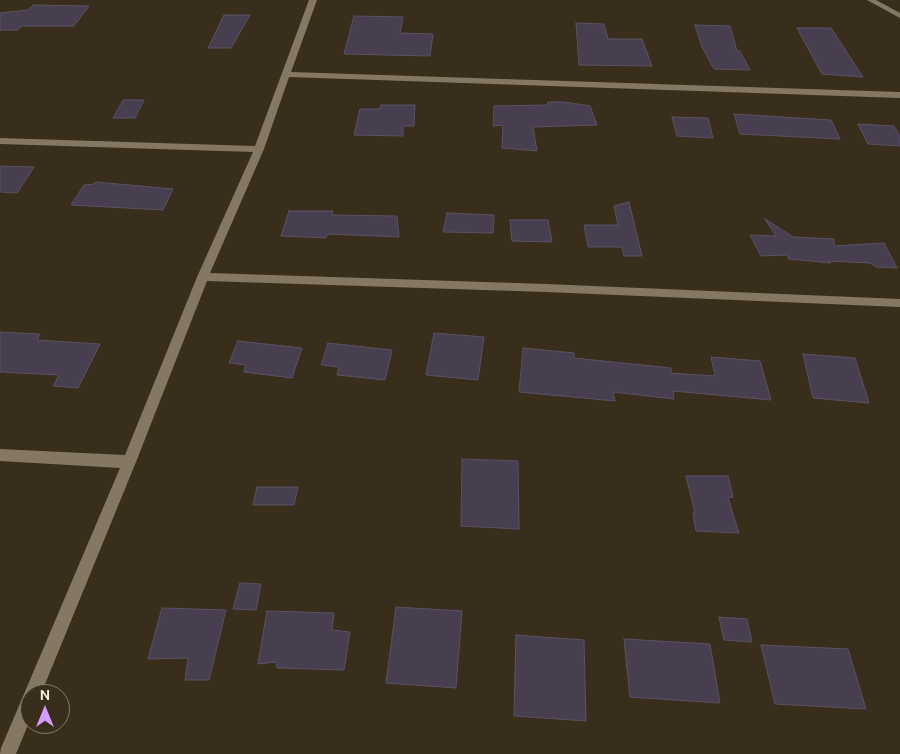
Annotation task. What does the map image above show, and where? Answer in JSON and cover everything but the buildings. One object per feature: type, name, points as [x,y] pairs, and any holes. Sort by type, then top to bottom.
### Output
[{"type":"street","points":[[36,684],[129,462],[203,277],[259,149],[313,0]]},
{"type":"street","points":[[871,0],[900,16]]},
{"type":"street","points":[[286,74],[900,95]]},
{"type":"street","points":[[0,140],[259,149]]},
{"type":"street","points":[[203,277],[536,287],[900,302]]},
{"type":"street","points":[[0,455],[129,462]]},
{"type":"street","points":[[7,754],[20,723]]}]
